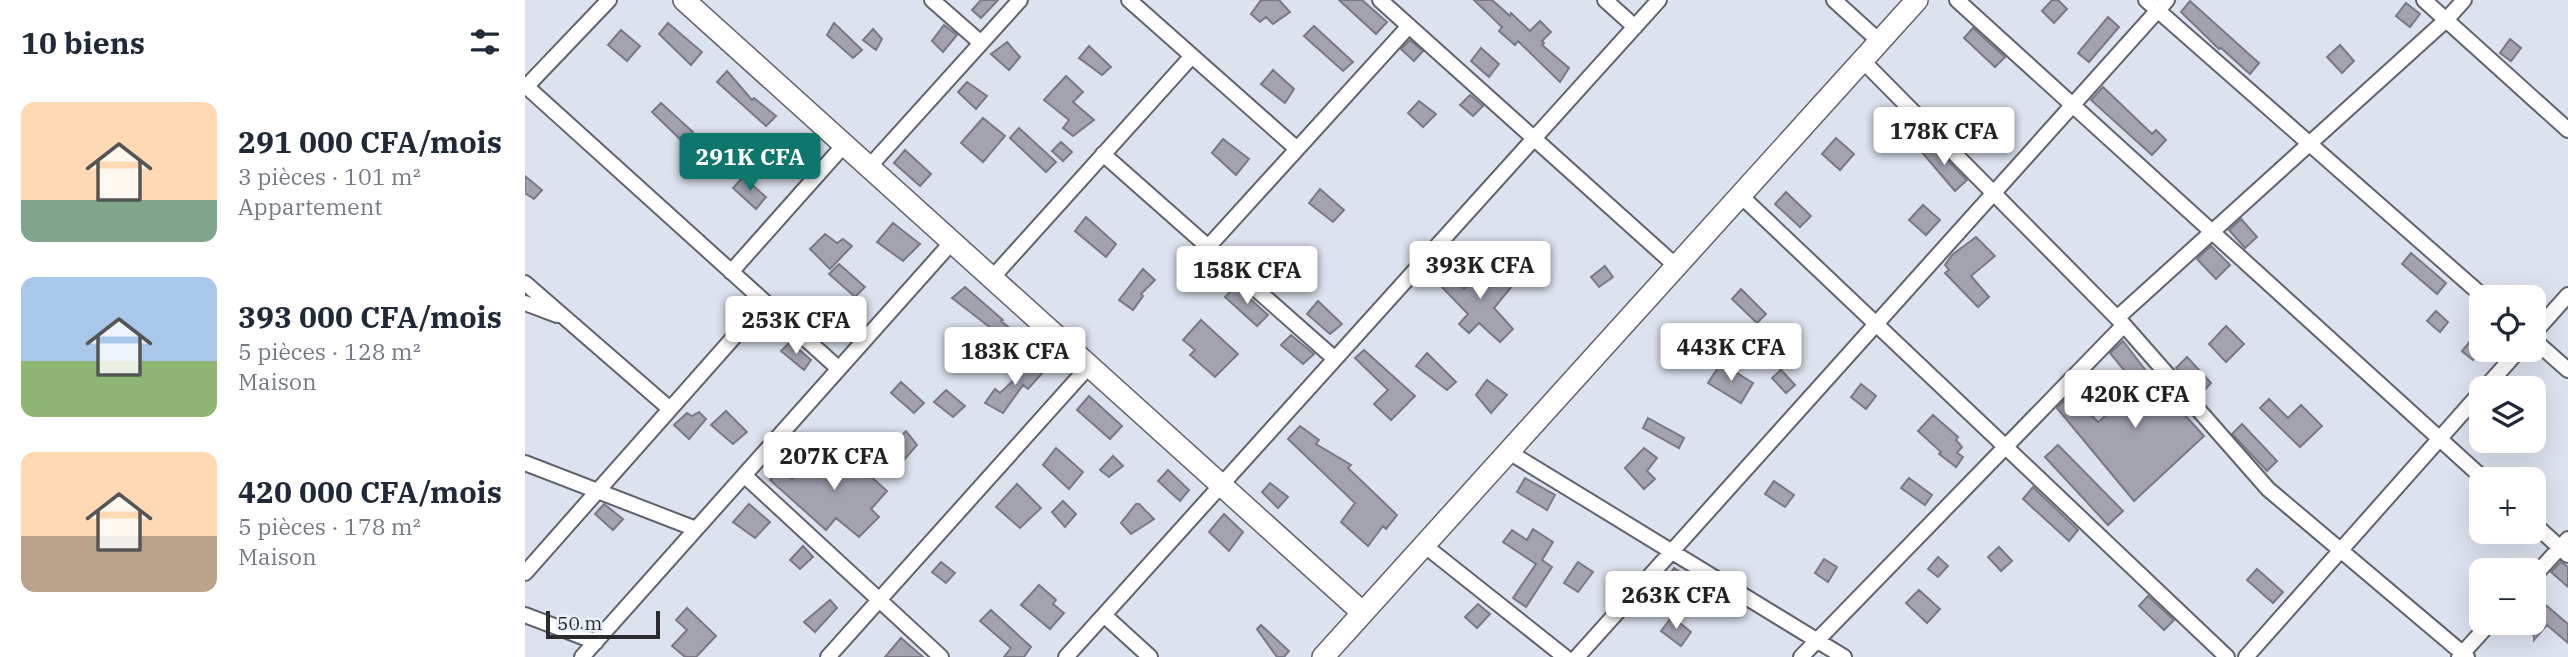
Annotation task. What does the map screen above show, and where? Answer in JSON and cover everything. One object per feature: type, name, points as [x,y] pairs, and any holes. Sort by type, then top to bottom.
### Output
[{"type":"street","points":[[609,0],[526,88],[839,369]]},
{"type":"street","points":[[684,0],[1363,613]]},
{"type":"street","points":[[932,0],[981,43]]},
{"type":"street","points":[[869,167],[1020,0]]},
{"type":"street","points":[[1129,0],[1297,149]]},
{"type":"street","points":[[1380,0],[1676,266]]},
{"type":"street","points":[[1605,0],[1635,27]]},
{"type":"street","points":[[1066,657],[1659,0]]},
{"type":"street","points":[[1834,0],[1879,41]]},
{"type":"street","points":[[1323,657],[1917,0]]},
{"type":"street","points":[[1957,0],[2471,467]]},
{"type":"street","points":[[2146,0],[2162,5],[2310,144],[2470,285]]},
{"type":"street","points":[[2424,0],[2568,130]]},
{"type":"street","points":[[1801,657],[2005,447],[2120,321],[2212,232],[2447,20],[2464,0]]},
{"type":"street","points":[[1577,657],[2162,5]]},
{"type":"street","points":[[1208,247],[1409,26]]},
{"type":"street","points":[[992,278],[1192,56]]},
{"type":"street","points":[[1862,60],[2120,321],[2269,489],[2463,656],[2480,635]]},
{"type":"street","points":[[731,272],[844,145]]},
{"type":"street","points":[[1103,154],[1335,359]]},
{"type":"street","points":[[1740,195],[2227,657]]},
{"type":"street","points":[[582,657],[952,242]]},
{"type":"street","points":[[525,283],[670,409]]},
{"type":"street","points":[[2546,320],[2568,295]]},
{"type":"street","points":[[525,573],[765,302]]},
{"type":"street","points":[[525,303],[565,318]]},
{"type":"street","points":[[2546,351],[2568,370]]},
{"type":"street","points":[[2496,376],[2508,362]]},
{"type":"street","points":[[828,657],[1089,366]]},
{"type":"street","points":[[2246,657],[2469,406]]},
{"type":"street","points":[[1509,452],[1843,657]]},
{"type":"street","points":[[525,463],[696,529]]},
{"type":"street","points":[[744,475],[941,657]]},
{"type":"street","points":[[2546,533],[2565,547],[2546,565]]},
{"type":"street","points":[[1424,545],[1565,657]]},
{"type":"street","points":[[525,615],[596,642]]},
{"type":"street","points":[[1104,615],[1150,657]]},
{"type":"building","points":[[981,0],[998,0],[981,18],[972,10]]},
{"type":"building","points":[[1261,0],[1279,0],[1290,12],[1273,24],[1266,17],[1260,22],[1251,14]]},
{"type":"building","points":[[1339,0],[1362,0],[1387,22],[1376,34]]},
{"type":"building","points":[[1474,0],[1492,0],[1530,31],[1540,21],[1551,32],[1542,41],[1542,45],[1569,68],[1560,82],[1518,41],[1515,45],[1499,31],[1502,27]]},
{"type":"building","points":[[2052,0],[2058,0],[2067,9],[2054,23],[2042,11]]},
{"type":"building","points":[[2190,1],[2259,63],[2250,74],[2219,49],[2181,12]]},
{"type":"building","points":[[2406,3],[2420,14],[2410,27],[2396,16]]},
{"type":"building","points":[[2108,17],[2119,27],[2089,62],[2078,53]]},
{"type":"building","points":[[668,23],[702,52],[691,65],[659,34]]},
{"type":"building","points":[[834,23],[862,50],[853,58],[827,35]]},
{"type":"building","points":[[944,25],[957,35],[943,52],[932,41]]},
{"type":"building","points":[[1314,26],[1353,62],[1343,71],[1304,36]]},
{"type":"building","points":[[1973,28],[2005,57],[1995,67],[1964,38]]},
{"type":"building","points":[[873,29],[882,39],[876,50],[863,40]]},
{"type":"building","points":[[621,30],[640,46],[627,61],[608,45]]},
{"type":"building","points":[[2510,39],[2521,48],[2511,61],[2500,53]]},
{"type":"building","points":[[1410,40],[1423,51],[1414,61],[1401,49]]},
{"type":"building","points":[[1007,42],[1020,57],[1009,70],[991,54]]},
{"type":"building","points":[[2340,45],[2354,61],[2342,73],[2327,57]]},
{"type":"building","points":[[1089,46],[1111,67],[1102,75],[1079,58]]},
{"type":"building","points":[[1481,48],[1499,64],[1489,77],[1471,61]]},
{"type":"building","points":[[1273,70],[1294,89],[1285,103],[1261,84]]},
{"type":"building","points":[[727,71],[752,100],[754,98],[776,116],[766,126],[717,82]]},
{"type":"building","points":[[1066,76],[1083,92],[1073,102],[1094,120],[1073,136],[1063,128],[1069,120],[1044,100]]},
{"type":"building","points":[[967,82],[987,96],[976,109],[958,92]]},
{"type":"building","points":[[2103,87],[2152,134],[2156,130],[2166,140],[2152,155],[2091,100]]},
{"type":"building","points":[[1470,95],[1483,106],[1473,116],[1460,105]]},
{"type":"building","points":[[1419,101],[1436,114],[1423,127],[1408,113]]},
{"type":"building","points":[[661,103],[693,132],[684,143],[652,112]]},
{"type":"building","points":[[983,118],[1005,136],[983,162],[961,143]]},
{"type":"building","points":[[1019,128],[1056,162],[1046,172],[1010,138]]},
{"type":"building","points":[[801,134],[813,147],[793,170],[779,161]]},
{"type":"building","points":[[1836,138],[1854,154],[1840,170],[1822,154]]},
{"type":"building","points":[[1223,139],[1249,159],[1236,175],[1212,153]]},
{"type":"building","points":[[1061,142],[1072,152],[1063,161],[1052,151]]},
{"type":"building","points":[[1929,142],[1967,180],[1955,191],[1920,150]]},
{"type":"building","points":[[905,150],[931,174],[920,186],[894,163]]},
{"type":"building","points":[[525,176],[542,190],[534,199],[525,193]]},
{"type":"building","points":[[743,177],[766,197],[756,209],[733,188]]},
{"type":"building","points":[[1320,189],[1344,210],[1333,222],[1309,203]]},
{"type":"building","points":[[1786,192],[1811,216],[1800,227],[1775,204]]},
{"type":"building","points":[[1923,205],[1940,220],[1926,235],[1909,220]]},
{"type":"building","points":[[1086,217],[1116,244],[1106,257],[1075,231]]},
{"type":"building","points":[[2241,219],[2257,237],[2245,248],[2229,230]]},
{"type":"building","points":[[893,223],[920,244],[903,261],[877,242]]},
{"type":"building","points":[[825,234],[837,243],[843,239],[852,246],[830,269],[810,249]]},
{"type":"building","points":[[1976,237],[1995,256],[1971,276],[1989,297],[1978,307],[1945,273],[1949,270],[1945,265],[1952,255]]},
{"type":"building","points":[[2211,246],[2230,265],[2216,279],[2197,259]]},
{"type":"building","points":[[2411,253],[2446,283],[2437,294],[2402,264]]},
{"type":"building","points":[[1270,259],[1290,278],[1281,287],[1262,270]]},
{"type":"building","points":[[839,264],[865,287],[855,297],[829,274]]},
{"type":"building","points":[[1488,265],[1513,285],[1494,308],[1513,329],[1500,342],[1479,323],[1469,333],[1459,324],[1468,314],[1435,280],[1443,270],[1464,289]]},
{"type":"building","points":[[1605,266],[1613,277],[1599,287],[1591,277]]},
{"type":"building","points":[[1143,269],[1155,280],[1141,294],[1143,296],[1133,310],[1119,300]]},
{"type":"building","points":[[1236,286],[1268,315],[1257,326],[1225,297]]},
{"type":"building","points":[[965,287],[1031,345],[1019,356],[994,334],[996,332],[952,298]]},
{"type":"building","points":[[1741,289],[1766,314],[1757,323],[1732,299]]},
{"type":"building","points":[[1318,301],[1342,324],[1330,334],[1307,314]]},
{"type":"building","points":[[2436,311],[2448,322],[2440,332],[2427,321]]},
{"type":"building","points":[[1201,320],[1238,354],[1215,377],[1190,355],[1195,350],[1183,340]]},
{"type":"building","points":[[1755,326],[1791,357],[1781,370],[1744,339]]},
{"type":"building","points":[[2226,326],[2244,344],[2226,362],[2209,344]]},
{"type":"building","points":[[1291,335],[1314,354],[1303,364],[1281,345]]},
{"type":"building","points":[[2123,341],[2157,385],[2204,436],[2134,501],[2057,408],[2071,394],[2098,422],[2137,390],[2110,353]]},
{"type":"building","points":[[790,342],[811,360],[804,370],[781,351]]},
{"type":"building","points":[[2469,342],[2469,357],[2462,351]]},
{"type":"building","points":[[1364,350],[1415,396],[1391,420],[1374,404],[1388,390],[1355,358]]},
{"type":"building","points":[[1427,353],[1456,382],[1447,390],[1416,366]]},
{"type":"building","points":[[2187,357],[2211,383],[2201,394],[2176,368]]},
{"type":"building","points":[[1035,360],[1045,370],[1028,389],[1023,385],[1003,413],[985,403],[995,389],[1000,393]]},
{"type":"building","points":[[1721,363],[1753,383],[1741,403],[1708,383]]},
{"type":"building","points":[[1781,370],[1795,385],[1786,393],[1772,378]]},
{"type":"building","points":[[1487,380],[1507,395],[1491,413],[1476,395]]},
{"type":"building","points":[[901,382],[924,403],[914,413],[891,393]]},
{"type":"building","points":[[1861,384],[1876,396],[1866,409],[1851,397]]},
{"type":"building","points":[[946,390],[965,406],[953,417],[934,402]]},
{"type":"building","points":[[1089,396],[1122,426],[1110,439],[1077,410]]},
{"type":"building","points":[[2269,399],[2288,418],[2301,405],[2322,426],[2300,447],[2260,408]]},
{"type":"building","points":[[726,411],[747,432],[733,444],[711,425]]},
{"type":"building","points":[[699,412],[706,419],[689,439],[674,425],[687,413],[692,416]]},
{"type":"building","points":[[1933,415],[1958,437],[1956,440],[1962,447],[1957,453],[1963,457],[1956,467],[1939,454],[1941,452],[1918,431]]},
{"type":"building","points":[[1648,418],[1684,438],[1679,448],[1643,428]]},
{"type":"building","points":[[2242,424],[2277,461],[2267,471],[2232,434]]},
{"type":"building","points":[[1300,426],[1319,440],[1316,444],[1351,465],[1348,468],[1397,515],[1386,529],[1383,526],[1368,546],[1341,522],[1355,503],[1288,439]]},
{"type":"building","points":[[906,431],[917,445],[897,468],[882,457]]},
{"type":"building","points":[[2058,445],[2123,511],[2108,525],[2045,457]]},
{"type":"building","points":[[838,447],[887,491],[871,509],[879,517],[859,537],[836,518],[826,530],[770,480],[780,468],[792,479],[816,454],[826,462]]},
{"type":"building","points":[[1056,448],[1083,472],[1069,489],[1043,465]]},
{"type":"building","points":[[1644,448],[1657,458],[1647,471],[1655,479],[1644,489],[1625,468]]},
{"type":"building","points":[[1113,456],[1123,466],[1109,477],[1100,470]]},
{"type":"building","points":[[1168,470],[1189,490],[1180,501],[1158,481]]},
{"type":"building","points":[[1525,478],[1555,495],[1547,510],[1517,492]]},
{"type":"building","points":[[1909,478],[1932,495],[1925,505],[1901,488]]},
{"type":"building","points":[[1774,481],[1794,495],[1785,507],[1765,494]]},
{"type":"building","points":[[1270,483],[1288,497],[1278,508],[1262,492]]},
{"type":"building","points":[[1017,484],[1041,508],[1020,528],[996,507]]},
{"type":"building","points":[[2033,487],[2078,530],[2069,541],[2023,499]]},
{"type":"building","points":[[1063,501],[1076,514],[1065,527],[1052,512]]},
{"type":"building","points":[[604,504],[623,519],[613,530],[595,514]]},
{"type":"building","points":[[749,504],[770,522],[755,538],[733,522]]},
{"type":"building","points":[[1136,504],[1154,519],[1131,534],[1121,523]]},
{"type":"building","points":[[1224,514],[1243,532],[1229,551],[1209,532]]},
{"type":"building","points":[[1533,529],[1553,542],[1542,560],[1552,567],[1526,607],[1513,598],[1536,564],[1503,542],[1512,530],[1527,540]]},
{"type":"building","points":[[803,546],[813,557],[800,569],[790,560]]},
{"type":"building","points":[[1999,547],[2012,561],[2001,571],[1988,557]]},
{"type":"building","points":[[1938,557],[1948,566],[1938,577],[1928,569]]},
{"type":"building","points":[[1824,559],[1837,567],[1828,582],[1815,573]]},
{"type":"building","points":[[941,562],[955,573],[946,583],[932,572]]},
{"type":"building","points":[[1578,562],[1593,572],[1578,592],[1564,583]]},
{"type":"building","points":[[2561,562],[2568,567],[2568,587],[2551,572]]},
{"type":"building","points":[[1674,568],[1714,593],[1703,611],[1663,586]]},
{"type":"building","points":[[2257,569],[2283,592],[2273,603],[2247,580]]},
{"type":"building","points":[[1039,585],[1056,600],[1053,604],[1064,613],[1050,629],[1021,605]]},
{"type":"building","points":[[1919,590],[1940,609],[1927,623],[1906,603]]},
{"type":"building","points":[[2148,596],[2174,620],[2164,630],[2139,606]]},
{"type":"building","points":[[830,600],[837,608],[815,632],[804,622]]},
{"type":"building","points":[[1478,604],[1490,614],[1477,628],[1465,617]]},
{"type":"building","points":[[2546,605],[2568,624],[2568,643],[2547,625]]},
{"type":"building","points":[[687,608],[716,636],[696,657],[685,657],[672,646],[687,630],[676,620]]},
{"type":"building","points":[[991,610],[1031,647],[1024,657],[1004,657],[1011,648],[980,621]]},
{"type":"building","points":[[1672,617],[1691,632],[1681,646],[1661,631]]},
{"type":"building","points":[[1261,625],[1289,651],[1284,657],[1277,657],[1257,629]]},
{"type":"building","points":[[901,638],[923,657],[885,657]]}]
